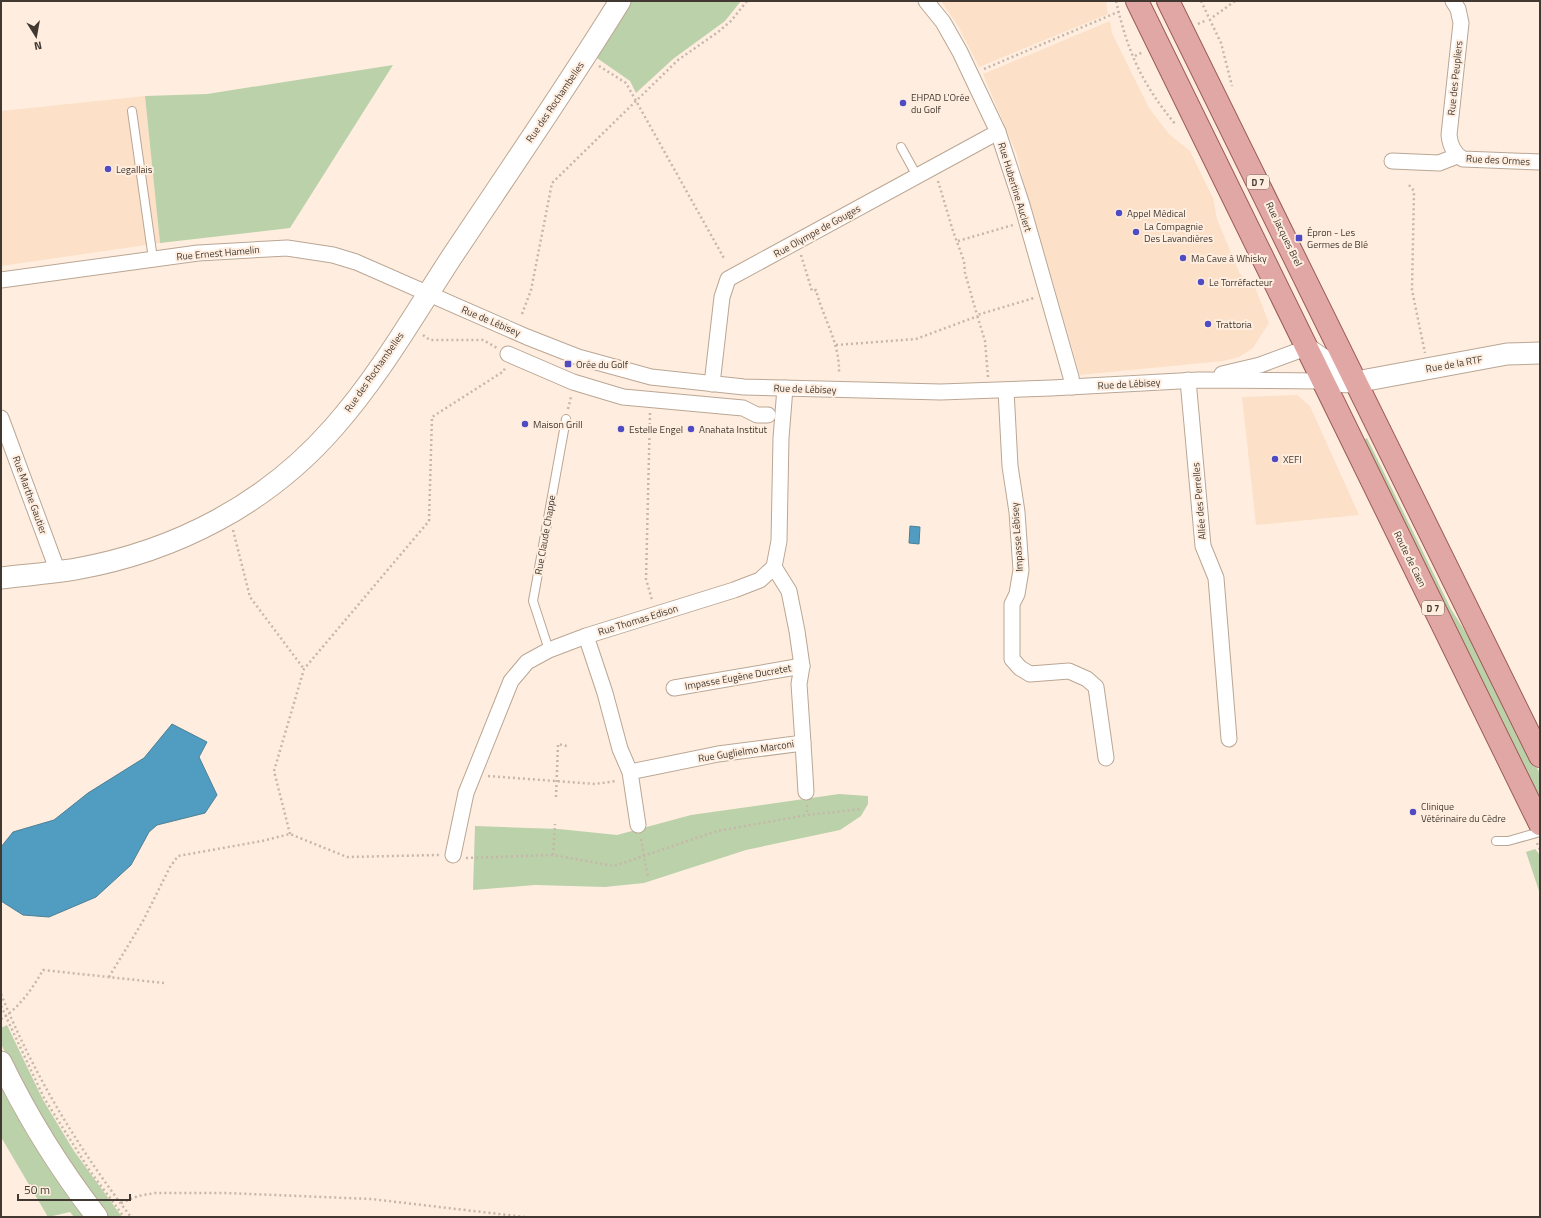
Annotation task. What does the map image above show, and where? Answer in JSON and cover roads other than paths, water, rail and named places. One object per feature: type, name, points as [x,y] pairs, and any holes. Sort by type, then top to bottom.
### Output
[{"type":"main road","name":"Rue des Rochambelles","points":[[1,578],[58,572],[113,561],[162,546],[226,516],[261,494],[299,462],[333,428],[357,398],[428,294],[620,1]]},
{"type":"main road","name":"D 7","points":[[1137,1],[1322,381]]},
{"type":"main road","name":"Rue Jacques Brel","points":[[1168,1],[1362,380]]},
{"type":"main road","points":[[1306,348],[1362,380]]},
{"type":"main road","name":"Rue de la RTF","points":[[1362,380],[1507,354],[1540,353]]},
{"type":"main road","name":"D 7","points":[[1362,380],[1540,756]]},
{"type":"main road","name":"Rue de Lébisey","points":[[1322,381],[1362,380]]},
{"type":"main road","name":"Route de Caen","points":[[1322,381],[1540,824]]},
{"type":"main road","points":[[1,1062],[12,1085],[54,1155],[97,1217]]},
{"type":"street","name":"Rue Hubertine Auclert","points":[[926,1],[943,22],[954,40],[998,132],[1047,294],[1071,377],[1072,387]]},
{"type":"street","name":"Rue des Peupliers","points":[[1452,1],[1458,9],[1461,23],[1449,135],[1450,142],[1457,156]]},
{"type":"street","name":"Rue Olympe de Gouges","points":[[712,384],[722,297],[728,279],[998,132]]},
{"type":"street","points":[[1392,161],[1438,163],[1457,156]]},
{"type":"street","name":"Rue des Ormes","points":[[1457,156],[1463,159],[1540,162]]},
{"type":"street","name":"Rue Ernest Hamelin","points":[[1,280],[198,253],[287,248],[333,255],[356,262],[428,294]]},
{"type":"street","name":"Rue de Lébisey","points":[[428,294],[578,357],[651,377],[712,384],[785,388],[941,392],[1072,387],[1193,380],[1322,381]]},
{"type":"street","name":"Rue de Lébisey","points":[[1193,380],[1250,368],[1306,348]]},
{"type":"street","points":[[508,354],[573,382],[623,397],[650,401],[742,408],[757,415],[768,415]]},
{"type":"street","name":"Allée des Perrelles","points":[[1193,380],[1203,546],[1216,578],[1229,739]]},
{"type":"street","points":[[774,567],[779,541],[781,438],[785,388]]},
{"type":"street","name":"Impasse Lébisey","points":[[1006,390],[1010,466],[1017,512],[1021,570],[1017,594],[1012,604],[1012,659],[1020,668],[1030,674],[1069,671],[1087,679],[1096,687],[1106,758]]},
{"type":"street","name":"Rue Marthe Gautier","points":[[1,418],[58,572]]},
{"type":"street","name":"Rue Thomas Edison","points":[[453,855],[466,793],[511,681],[527,662],[548,650],[586,636],[734,590],[760,580],[774,567]]},
{"type":"street","name":"Rue Guglielmo Marconi","points":[[630,775],[718,754],[803,743],[799,684],[802,666],[789,591],[774,567]]},
{"type":"street","points":[[586,636],[605,693],[620,749],[630,775],[638,825]]},
{"type":"street","name":"Impasse Eugène Ducretet","points":[[674,688],[802,666]]},
{"type":"street","points":[[803,743],[806,792]]},
{"type":"lane","points":[[132,111],[153,259]]},
{"type":"lane","points":[[901,147],[917,176]]},
{"type":"lane","name":"Rue Claude Chappe","points":[[548,650],[533,601],[566,419]]},
{"type":"lane","points":[[1496,841],[1508,841],[1540,832]]},
{"type":"water","points":[[910,526],[920,527],[919,544],[909,543]]},
{"type":"water","points":[[172,724],[207,742],[199,757],[217,795],[205,813],[157,825],[149,832],[131,865],[96,897],[49,917],[23,915],[1,901],[1,847],[13,832],[54,820],[88,793],[144,758]]},
{"type":"place","name":"EHPAD L'Orée du Golf","points":[[903,103]]},
{"type":"place","name":"Legallais","points":[[108,169]]},
{"type":"place","name":"Appel Médical","points":[[1119,213]]},
{"type":"place","name":"La Compagnie Des Lavandières","points":[[1136,232]]},
{"type":"place","name":"Épron - Les Germes de Blé","points":[[1299,238]]},
{"type":"place","name":"Ma Cave à Whisky","points":[[1183,258]]},
{"type":"place","name":"Le Torréfacteur","points":[[1201,282]]},
{"type":"place","name":"Trattoria","points":[[1208,324]]},
{"type":"place","name":"Orée du Golf","points":[[568,364]]},
{"type":"place","name":"Maison Grill","points":[[525,424]]},
{"type":"place","name":"Estelle Engel","points":[[621,429]]},
{"type":"place","name":"Anahata Institut","points":[[691,429]]},
{"type":"place","name":"XEFI","points":[[1275,459]]},
{"type":"place","name":"Clinique Vétérinaire du Cèdre","points":[[1413,812]]}]
